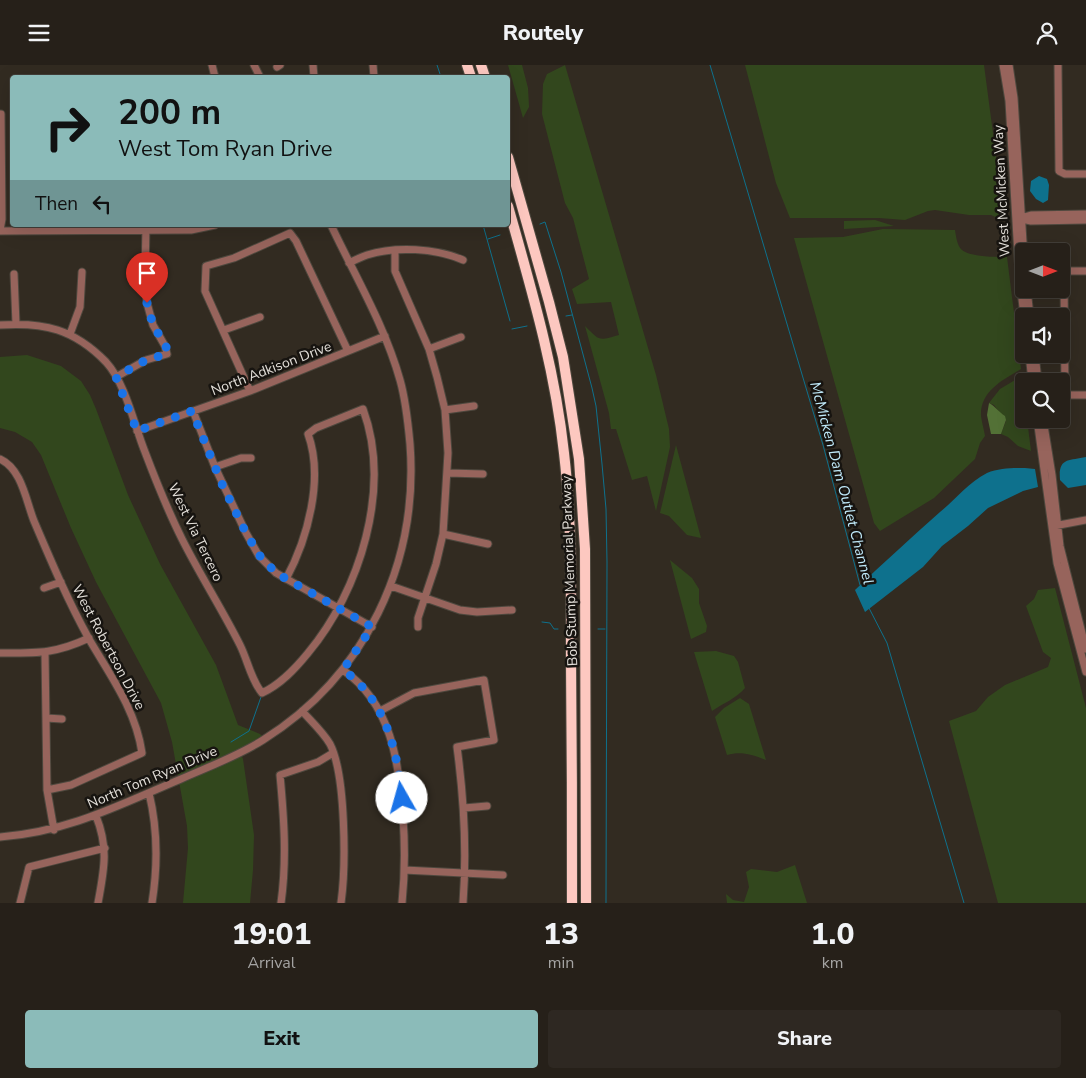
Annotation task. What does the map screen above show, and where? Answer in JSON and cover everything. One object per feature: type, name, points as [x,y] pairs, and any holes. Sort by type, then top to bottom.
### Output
[{"type":"highway","name":"Bob Stump Memorial Parkway","points":[[510,164],[544,283],[560,348],[572,407],[578,459],[584,549],[586,903]]},
{"type":"highway","name":"Bob Stump Memorial Parkway","points":[[510,213],[548,355],[562,431],[568,495],[571,565],[572,903]]},
{"type":"street","name":"West McMicken Way","points":[[1003,65],[1022,243]]},
{"type":"street","name":"West McMicken Way","points":[[1009,65],[1014,98],[1019,219],[1019,273],[1023,308]]},
{"type":"street","points":[[1058,65],[1059,171],[1065,174],[1086,174]]},
{"type":"street","points":[[1,114],[2,219],[0,230],[146,227],[190,230],[205,227]]},
{"type":"street","points":[[1019,219],[1031,215],[1086,214]]},
{"type":"street","points":[[1019,219],[1031,221],[1086,220]]},
{"type":"street","points":[[116,377],[146,360],[167,354],[166,346],[153,325],[147,303],[146,227]]},
{"type":"street","name":"North Tom Ryan Drive","points":[[0,837],[54,830],[96,816],[215,764],[260,742],[302,711],[343,670],[372,627],[391,586],[405,532],[412,480],[406,405],[400,379],[385,337],[332,227]]},
{"type":"street","points":[[250,391],[205,291],[206,266],[234,259],[290,233],[296,241],[348,351]]},
{"type":"street","points":[[349,263],[365,255],[395,251],[434,251],[450,254],[462,260]]},
{"type":"street","points":[[395,251],[395,271],[429,349],[445,411],[448,453],[443,535],[436,564],[418,618],[418,627]]},
{"type":"street","points":[[1063,373],[1064,277],[1070,270],[1086,271]]},
{"type":"street","points":[[70,334],[80,307],[82,272]]},
{"type":"street","points":[[14,274],[16,324]]},
{"type":"street","points":[[224,330],[260,317]]},
{"type":"street","name":"West Via Tercero","points":[[0,325],[41,325],[70,334],[84,343],[107,363],[116,377],[166,505],[182,539],[240,646],[257,687],[262,693],[273,688],[294,670],[319,640],[338,608]]},
{"type":"street","name":"North Adkison Drive","points":[[137,431],[250,391],[385,337]]},
{"type":"street","points":[[429,349],[462,337]]},
{"type":"street","points":[[1070,395],[1086,395]]},
{"type":"street","points":[[445,411],[474,406]]},
{"type":"street","points":[[286,579],[294,565],[306,529],[314,489],[314,454],[308,434],[362,409],[371,439],[373,457],[370,514],[364,545],[338,608]]},
{"type":"street","points":[[192,411],[215,467],[246,533],[260,556],[276,573],[372,627]]},
{"type":"street","points":[[1039,428],[1055,526],[1086,649]]},
{"type":"street","points":[[1044,428],[1052,475],[1057,563],[1086,672]]},
{"type":"street","points":[[215,467],[241,458],[251,458]]},
{"type":"street","name":"West Robertson Drive","points":[[0,459],[15,471],[33,519],[61,582],[89,638],[119,688],[132,716],[142,753],[71,785],[47,790]]},
{"type":"street","points":[[448,473],[483,474]]},
{"type":"street","points":[[1055,526],[1086,520]]},
{"type":"street","points":[[443,535],[488,544]]},
{"type":"street","name":"West Robertson Drive","points":[[44,587],[61,582]]},
{"type":"street","points":[[391,586],[460,610],[477,612],[512,610]]},
{"type":"street","points":[[0,653],[45,653],[69,648],[89,638]]},
{"type":"street","points":[[45,653],[47,790],[54,830]]},
{"type":"street","points":[[343,670],[354,678],[371,696],[380,711],[393,743],[400,779],[404,835],[402,903]]},
{"type":"street","points":[[380,711],[414,693],[484,681],[494,740],[457,747],[464,808],[465,872],[463,903]]},
{"type":"street","points":[[302,711],[330,743],[340,785],[344,845],[341,903]]},
{"type":"street","points":[[46,718],[62,719]]},
{"type":"street","points":[[281,903],[284,884],[284,844],[280,775],[318,762],[333,753]]},
{"type":"street","points":[[149,793],[154,812],[157,837],[157,865],[152,903]]},
{"type":"street","points":[[464,808],[487,806]]},
{"type":"street","points":[[96,816],[105,849],[105,865],[98,903]]},
{"type":"street","points":[[20,903],[29,867],[105,849]]},
{"type":"street","points":[[404,870],[503,875]]},
{"type":"green space","points":[[508,65],[522,65],[528,88],[529,107],[523,118]]},
{"type":"green space","points":[[565,65],[656,375],[669,429],[670,447],[656,511],[647,476],[632,480],[616,429],[611,429],[609,413],[585,326],[594,335],[603,339],[619,335],[611,302],[577,304],[572,289],[589,279],[573,218],[565,203],[542,114],[543,84],[547,74]]},
{"type":"green space","points":[[745,65],[984,65],[1002,220],[991,215],[969,215],[935,210],[905,220],[879,218],[790,218],[776,183]]},
{"type":"green space","points":[[875,220],[894,226],[844,229],[844,221]]},
{"type":"green space","points":[[883,229],[955,230],[957,241],[962,250],[983,256],[1007,257],[1015,321],[1015,363],[1020,363],[1021,369],[994,387],[984,400],[981,416],[985,436],[980,443],[975,459],[934,498],[880,531],[874,523],[794,238],[843,237]]},
{"type":"green space","points":[[27,355],[61,366],[81,381],[90,395],[128,495],[160,564],[216,665],[238,725],[262,736],[239,749],[243,759],[254,835],[250,903],[183,903],[188,848],[187,826],[172,742],[161,703],[96,582],[41,455],[32,442],[15,432],[0,428],[0,357]]},
{"type":"green space","points":[[1015,380],[1015,428],[1028,428],[1031,451],[1018,446],[1008,437],[1001,434],[1006,421],[994,405],[989,403],[1000,389]]},
{"type":"green space","points":[[989,403],[1005,416],[1006,420],[1001,434],[991,434],[987,415]]},
{"type":"green space","points":[[676,445],[701,538],[687,535],[669,516],[660,513]]},
{"type":"green space","points":[[670,560],[692,578],[699,589],[699,603],[707,626],[706,632],[691,639]]},
{"type":"green space","points":[[1055,588],[1086,708],[1086,903],[998,903],[949,721],[976,711],[988,697],[1005,685],[1048,667],[1051,658],[1043,652],[1026,606],[1034,599],[1038,590]]},
{"type":"green space","points":[[716,651],[734,656],[738,662],[745,688],[734,698],[712,711],[694,652]]},
{"type":"green space","points":[[740,698],[749,704],[766,760],[751,755],[727,755],[715,717],[724,708]]},
{"type":"green space","points":[[795,865],[807,903],[727,903],[726,894],[733,900],[744,902],[749,887],[746,872],[751,869],[777,872]]},
{"type":"water","points":[[1039,176],[1047,179],[1049,185],[1048,200],[1043,203],[1036,199],[1030,191],[1031,181]]},
{"type":"water","points":[[1086,457],[1086,485],[1068,488],[1060,480],[1061,467],[1066,461]]},
{"type":"water","points":[[1035,469],[1038,487],[1023,491],[988,508],[942,546],[923,567],[865,612],[855,590],[968,486],[992,471]]},
{"type":"waterway","points":[[437,65],[440,75]]},
{"type":"waterway","name":"McMicken Dam Outlet Channel","points":[[710,65],[823,445],[860,585]]},
{"type":"waterway","points":[[540,224],[545,222],[561,272],[592,388],[596,406],[602,464],[606,509],[607,562],[606,903]]},
{"type":"waterway","points":[[484,227],[510,321]]},
{"type":"waterway","points":[[488,239],[500,235]]},
{"type":"waterway","points":[[566,316],[572,315]]},
{"type":"waterway","points":[[512,329],[527,326]]},
{"type":"waterway","name":"McMicken Dam Outlet Channel","points":[[869,608],[887,643],[964,903]]},
{"type":"waterway","points":[[542,622],[550,623],[554,629],[558,629]]},
{"type":"waterway","points":[[598,629],[605,629]]},
{"type":"waterway","points":[[231,742],[249,731],[261,697]]},
{"type":"route","points":[[147,303],[153,325],[166,346],[167,354],[146,360],[116,377],[137,431],[192,411],[222,484],[246,533],[260,556],[276,573],[372,627],[343,670],[354,678],[371,696],[380,711],[395,750],[402,798]]}]
